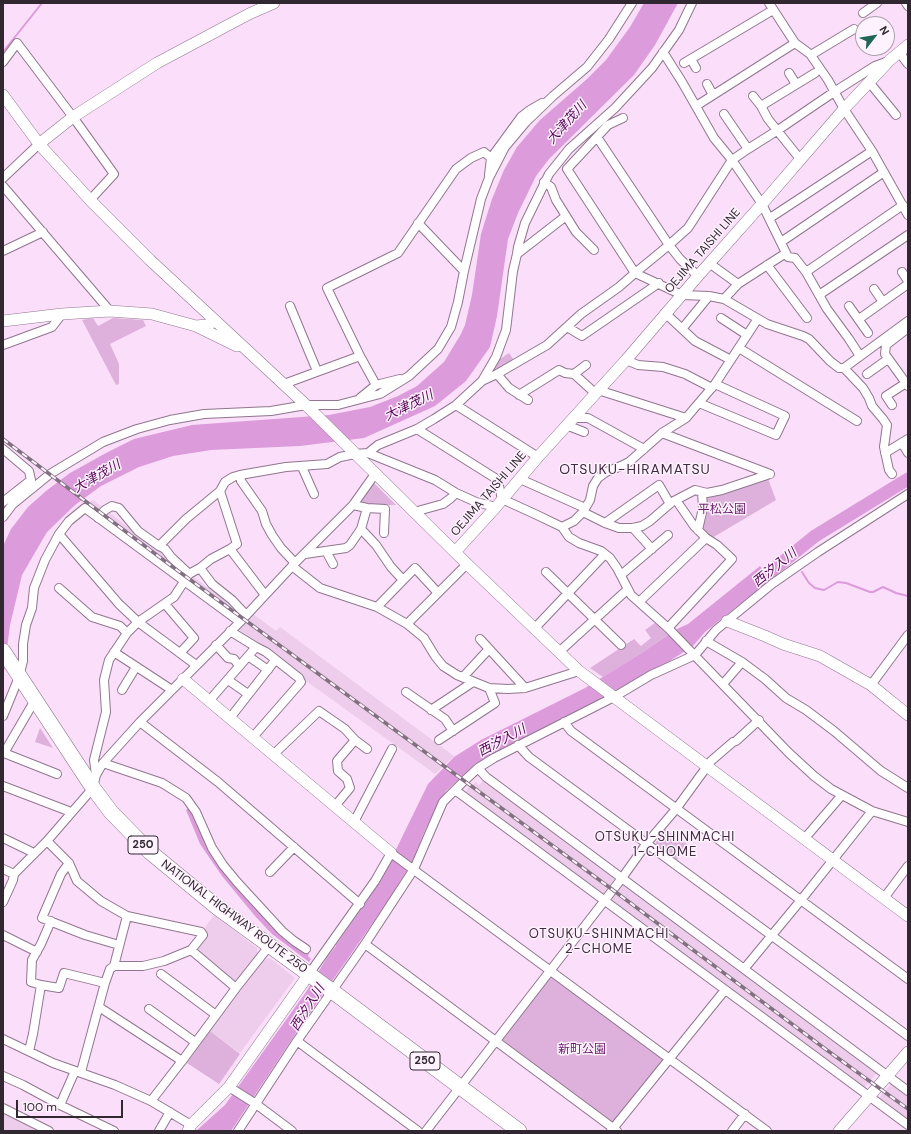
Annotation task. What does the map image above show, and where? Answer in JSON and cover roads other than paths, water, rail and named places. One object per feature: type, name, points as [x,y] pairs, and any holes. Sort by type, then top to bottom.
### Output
[{"type":"highway","name":"NATIONAL HIGHWAY ROUTE 250","points":[[3,651],[35,700],[94,781],[111,812],[150,852],[218,908],[270,945],[519,1131]]},
{"type":"street","points":[[3,178],[39,144],[73,117],[156,63],[249,14],[274,3]]},
{"type":"street","points":[[3,517],[12,505],[50,474],[104,442],[137,429],[170,420],[204,414],[271,411],[338,405],[380,394],[409,376],[438,349],[451,327],[481,199],[489,178],[505,147],[526,122],[553,96],[587,67],[609,38],[632,3]]},
{"type":"street","points":[[368,453],[378,445],[417,429],[456,405],[482,380],[496,356],[506,330],[513,270],[518,247],[525,223],[544,182],[569,149],[615,108],[652,68],[679,30],[692,3]]},
{"type":"street","points":[[862,13],[877,3]]},
{"type":"street","points":[[696,68],[687,61],[771,7],[795,43],[811,55],[872,151],[906,210],[806,272]]},
{"type":"street","points":[[811,55],[852,34]]},
{"type":"street","points":[[3,62],[17,43],[114,174],[90,200]]},
{"type":"street","points":[[696,106],[795,43]]},
{"type":"street","name":"OEJIMA TAISHI LINE","points":[[3,95],[39,144],[90,200],[150,260],[308,407],[455,552],[570,421],[626,360],[665,313],[844,109],[890,60],[908,45]]},
{"type":"street","points":[[663,52],[714,138],[732,160],[762,204],[788,257],[795,258],[806,272],[818,295],[860,356]]},
{"type":"street","points":[[899,52],[908,64]]},
{"type":"street","points":[[482,380],[497,374],[547,345],[581,314],[619,287],[669,245],[688,228],[732,160],[875,66],[890,60]]},
{"type":"street","points":[[789,73],[796,84]]},
{"type":"street","points":[[761,106],[815,73]]},
{"type":"street","points":[[869,82],[896,115]]},
{"type":"street","points":[[708,84],[713,95]]},
{"type":"street","points":[[489,178],[490,158],[521,118],[530,110],[553,96]]},
{"type":"street","points":[[753,96],[761,106],[768,120],[778,130],[800,159]]},
{"type":"street","points":[[724,114],[748,149]]},
{"type":"street","points":[[623,118],[608,125],[567,169],[635,273],[682,295],[724,298],[757,320],[809,339],[830,361],[839,368],[844,368],[863,388],[872,406],[884,419],[887,425],[884,448],[889,470],[892,474]]},
{"type":"street","points":[[597,137],[669,245],[680,259],[698,276]]},
{"type":"street","points":[[770,218],[872,151]]},
{"type":"street","points":[[376,385],[360,356],[327,288],[398,253],[456,169],[484,152],[490,158]]},
{"type":"street","points":[[781,242],[884,172]]},
{"type":"street","points":[[544,182],[551,187],[556,200],[576,232],[594,250]]},
{"type":"street","points":[[3,186],[44,232],[110,311]]},
{"type":"street","points":[[517,254],[566,216]]},
{"type":"street","points":[[418,223],[464,271]]},
{"type":"street","points":[[3,251],[44,232]]},
{"type":"street","points":[[818,295],[908,236]]},
{"type":"street","points":[[724,298],[760,266],[786,252]]},
{"type":"street","points":[[709,263],[738,284]]},
{"type":"street","points":[[760,266],[807,318]]},
{"type":"street","points":[[902,272],[908,281]]},
{"type":"street","points":[[567,326],[582,336],[659,283]]},
{"type":"street","points":[[859,319],[908,284]]},
{"type":"street","points":[[874,289],[883,302]]},
{"type":"street","points":[[682,329],[709,296]]},
{"type":"street","points":[[290,306],[317,371]]},
{"type":"street","points":[[849,306],[868,333]]},
{"type":"street","points":[[3,321],[62,314],[110,311],[152,314],[196,326],[232,343],[253,356]]},
{"type":"street","points":[[665,313],[695,341],[730,360]]},
{"type":"street","points":[[3,345],[52,327],[62,314]]},
{"type":"street","points":[[721,318],[747,335]]},
{"type":"street","points":[[562,527],[574,520],[584,510],[590,500],[593,486],[598,478],[606,472],[629,462],[662,433],[686,418],[713,386],[757,320]]},
{"type":"street","points":[[196,326],[206,325],[215,321]]},
{"type":"street","points":[[844,368],[908,321]]},
{"type":"street","points":[[892,405],[886,396],[907,384],[885,354],[886,344],[908,328]]},
{"type":"street","points":[[739,348],[857,421]]},
{"type":"street","points":[[284,384],[360,356]]},
{"type":"street","points":[[866,374],[888,359]]},
{"type":"street","points":[[626,360],[638,365],[663,367],[685,374],[785,416],[776,435],[699,403]]},
{"type":"street","points":[[574,374],[586,365]]},
{"type":"street","points":[[519,394],[559,370],[565,374],[574,374],[597,391],[686,418]]},
{"type":"street","points":[[497,374],[509,388],[528,400]]},
{"type":"street","points":[[356,401],[376,385],[409,376]]},
{"type":"street","points":[[456,405],[538,457]]},
{"type":"street","points":[[570,421],[588,418],[644,449]]},
{"type":"street","points":[[570,421],[584,432]]},
{"type":"street","points":[[417,429],[495,478],[498,482],[499,503]]},
{"type":"street","points":[[520,479],[584,510],[605,523],[619,528],[633,528],[642,526],[673,502],[695,490],[707,493],[722,490],[770,474],[662,433]]},
{"type":"street","points":[[885,454],[905,441],[908,453]]},
{"type":"street","points":[[3,448],[29,471],[31,480],[3,502]]},
{"type":"street","points":[[159,546],[186,520],[220,491],[225,482],[240,475],[286,467],[327,464],[354,452],[368,453],[435,480],[456,493],[476,502],[499,503],[537,515],[562,527],[570,537],[579,543],[601,551],[610,558],[618,568],[631,595],[668,628],[807,769],[831,789],[872,811],[908,822]]},
{"type":"street","points":[[302,467],[314,494]]},
{"type":"street","points":[[3,902],[13,880],[14,874],[47,841],[71,812],[94,781],[103,763],[140,722],[240,622],[294,564],[353,505],[375,474]]},
{"type":"street","points":[[240,475],[241,481],[262,511],[266,524],[281,548],[294,564],[320,588],[377,607],[407,624],[424,638],[435,656],[444,666],[457,675],[489,688],[508,689],[525,688],[579,671]]},
{"type":"street","points":[[605,523],[659,485],[694,526],[732,559],[668,628]]},
{"type":"street","points":[[94,781],[94,760],[106,712],[104,680],[109,660],[127,633],[138,622],[174,598],[189,574],[237,544],[220,491]]},
{"type":"street","points":[[698,530],[703,508],[702,492]]},
{"type":"street","points":[[414,512],[443,504],[456,493]]},
{"type":"street","points":[[238,1131],[297,1041],[365,944],[414,870],[443,802],[478,768],[518,745],[614,697],[651,675],[695,655],[706,641],[727,621],[772,584],[811,556],[908,494]]},
{"type":"street","points":[[897,500],[908,500]]},
{"type":"street","points":[[353,505],[367,508],[385,509],[384,533]]},
{"type":"street","points":[[98,518],[105,510],[112,506],[119,508],[138,531],[159,546],[165,548],[171,557],[189,574]]},
{"type":"street","points":[[3,716],[19,677],[23,662],[23,644],[26,625],[32,608],[34,588],[45,560],[59,534],[69,522],[85,508],[240,622]]},
{"type":"street","points":[[305,554],[346,548],[350,545],[361,529],[367,508]]},
{"type":"street","points":[[633,528],[652,549]]},
{"type":"street","points":[[361,529],[376,546],[390,568],[402,580]]},
{"type":"street","points":[[59,534],[118,604],[138,622],[196,665]]},
{"type":"street","points":[[621,575],[668,535]]},
{"type":"street","points":[[639,602],[706,538]]},
{"type":"street","points":[[230,549],[265,595]]},
{"type":"street","points":[[326,551],[333,564]]},
{"type":"street","points":[[455,552],[579,671],[908,916]]},
{"type":"street","points":[[534,629],[605,554]]},
{"type":"street","points":[[407,624],[467,564]]},
{"type":"street","points":[[200,568],[212,584],[232,600],[246,615]]},
{"type":"street","points":[[377,607],[415,568],[438,593]]},
{"type":"street","points":[[546,572],[621,645]]},
{"type":"street","points":[[59,588],[92,616],[120,626],[127,633]]},
{"type":"street","points":[[559,652],[628,590]]},
{"type":"street","points":[[165,604],[194,638],[180,653]]},
{"type":"street","points":[[727,621],[783,644],[820,656],[871,685],[908,715]]},
{"type":"street","points":[[230,631],[266,652],[299,678],[301,682],[253,737]]},
{"type":"street","points":[[871,685],[908,635]]},
{"type":"street","points":[[480,639],[525,688]]},
{"type":"street","points":[[706,641],[742,662],[765,679],[786,698],[806,710],[834,731],[881,771],[908,788]]},
{"type":"street","points":[[216,645],[228,658],[234,659],[240,666]]},
{"type":"street","points":[[209,701],[256,647]]},
{"type":"street","points":[[463,677],[489,649]]},
{"type":"street","points":[[114,652],[172,690]]},
{"type":"street","points":[[230,718],[271,666],[248,656]]},
{"type":"street","points":[[723,684],[742,662]]},
{"type":"street","points":[[122,690],[136,667]]},
{"type":"street","points":[[183,679],[354,822],[414,870],[671,1058],[767,1131]]},
{"type":"street","points":[[228,680],[248,694]]},
{"type":"street","points":[[431,710],[473,682]]},
{"type":"street","points":[[439,740],[494,703],[489,688]]},
{"type":"street","points":[[406,692],[445,719],[453,731]]},
{"type":"street","points":[[35,700],[4,753],[57,774]]},
{"type":"street","points":[[274,754],[320,711],[345,729],[355,740],[367,749]]},
{"type":"street","points":[[426,1131],[648,843],[676,809],[710,761],[736,741],[759,720]]},
{"type":"street","points":[[140,722],[218,782],[360,904]]},
{"type":"street","points":[[564,722],[571,731],[908,979]]},
{"type":"street","points":[[335,806],[350,788],[347,779],[338,771],[337,761],[355,740]]},
{"type":"street","points":[[518,745],[530,756],[771,936],[908,1036]]},
{"type":"street","points":[[354,822],[392,749]]},
{"type":"street","points":[[103,763],[162,783],[186,798],[196,812],[212,848],[223,865],[282,930],[306,949]]},
{"type":"street","points":[[478,768],[486,777],[908,1091]]},
{"type":"street","points":[[3,786],[71,812]]},
{"type":"street","points":[[455,790],[908,1125]]},
{"type":"street","points":[[805,838],[842,795]]},
{"type":"street","points":[[744,969],[872,811]]},
{"type":"street","points":[[3,838],[34,853]]},
{"type":"street","points":[[47,841],[69,863],[77,881],[101,901],[127,916],[200,932],[203,935],[191,950],[164,961],[143,966],[114,966]]},
{"type":"street","points":[[270,872],[294,847]]},
{"type":"street","points":[[3,1039],[53,1062],[151,1101],[170,1112],[190,1128],[229,1087],[360,904],[391,852]]},
{"type":"street","points":[[69,863],[61,874],[42,918],[85,935],[119,945]]},
{"type":"street","points":[[884,898],[908,866]]},
{"type":"street","points":[[3,869],[14,874]]},
{"type":"street","points":[[60,1105],[78,1072],[105,983],[110,969],[114,966],[127,916]]},
{"type":"street","points":[[51,921],[32,960],[31,982],[59,988],[64,973],[105,983]]},
{"type":"street","points":[[3,935],[37,952]]},
{"type":"street","points":[[365,944],[614,1130],[725,990]]},
{"type":"street","points":[[151,1101],[270,945]]},
{"type":"street","points":[[191,950],[236,988]]},
{"type":"street","points":[[161,974],[216,1015]]},
{"type":"street","points":[[29,1051],[41,985]]},
{"type":"street","points":[[99,1006],[182,1061]]},
{"type":"street","points":[[149,1009],[195,1042]]},
{"type":"street","points":[[297,1041],[418,1131]]},
{"type":"street","points":[[839,1131],[908,1052]]},
{"type":"street","points":[[3,1076],[114,1131]]},
{"type":"street","points":[[229,1087],[256,1104],[292,1131]]},
{"type":"street","points":[[3,1108],[50,1131]]},
{"type":"street","points":[[159,1131],[170,1112]]},
{"type":"street","points":[[732,1131],[745,1114]]},
{"type":"water","name":"大津茂川","points":[[644,3],[678,3],[655,45],[634,75],[549,159],[536,176],[518,213],[508,239],[497,316],[490,347],[466,381],[435,406],[364,438],[300,446],[211,450],[173,456],[139,467],[101,486],[75,505],[47,532],[22,575],[10,625],[3,680],[3,546],[11,529],[28,507],[70,473],[134,439],[192,425],[329,415],[370,407],[398,396],[417,386],[444,362],[465,325],[472,295],[481,234],[492,199],[504,170],[517,147],[540,120],[587,79],[606,60],[630,27]]},
{"type":"water","points":[[760,566],[771,579],[705,632],[693,646],[618,690],[475,764],[446,791],[426,828],[412,862],[388,901],[298,1030],[231,1131],[196,1131],[225,1105],[306,992],[328,956],[384,874],[428,784],[454,757],[481,740],[585,688],[640,654],[677,629],[688,624]]},
{"type":"water","points":[[189,807],[214,856],[307,951],[309,954],[308,956],[311,959],[309,962],[272,934],[222,876],[200,844],[186,810]]},
{"type":"waterway","points":[[3,52],[42,3]]},
{"type":"waterway","name":"西汐入川","points":[[753,586],[815,536],[908,479]]},
{"type":"waterway","points":[[802,572],[809,583],[815,588],[824,590],[838,582],[846,583],[870,592],[883,587],[896,593],[908,596]]},
{"type":"railway","points":[[3,439],[166,562],[613,890],[908,1109]]},
{"type":"district","name":"OTSUKU-HIRAMATSU","points":[[635,470]]},
{"type":"district","name":"OTSUKU-SHINMACHI 1-CHOME","points":[[665,846]]},
{"type":"district","name":"OTSUKU-SHINMACHI 2-CHOME","points":[[599,942]]},
{"type":"park label","name":"平松公園","points":[[722,510]]},
{"type":"park label","name":"新町公園","points":[[582,1050]]}]
